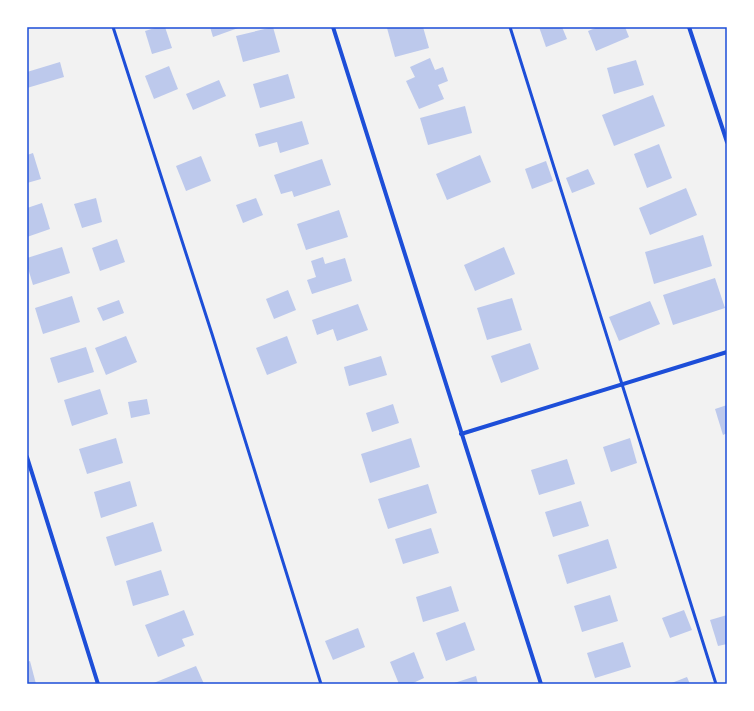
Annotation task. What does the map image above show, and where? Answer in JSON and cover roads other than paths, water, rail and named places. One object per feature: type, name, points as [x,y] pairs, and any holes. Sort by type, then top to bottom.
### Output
[{"type":"street","points":[[333,27],[541,684]]},
{"type":"street","points":[[689,27],[727,142]]},
{"type":"street","points":[[461,434],[727,352]]},
{"type":"street","points":[[27,457],[98,684]]},
{"type":"lane","points":[[113,27],[212,334],[321,684]]},
{"type":"lane","points":[[510,27],[716,684]]}]
